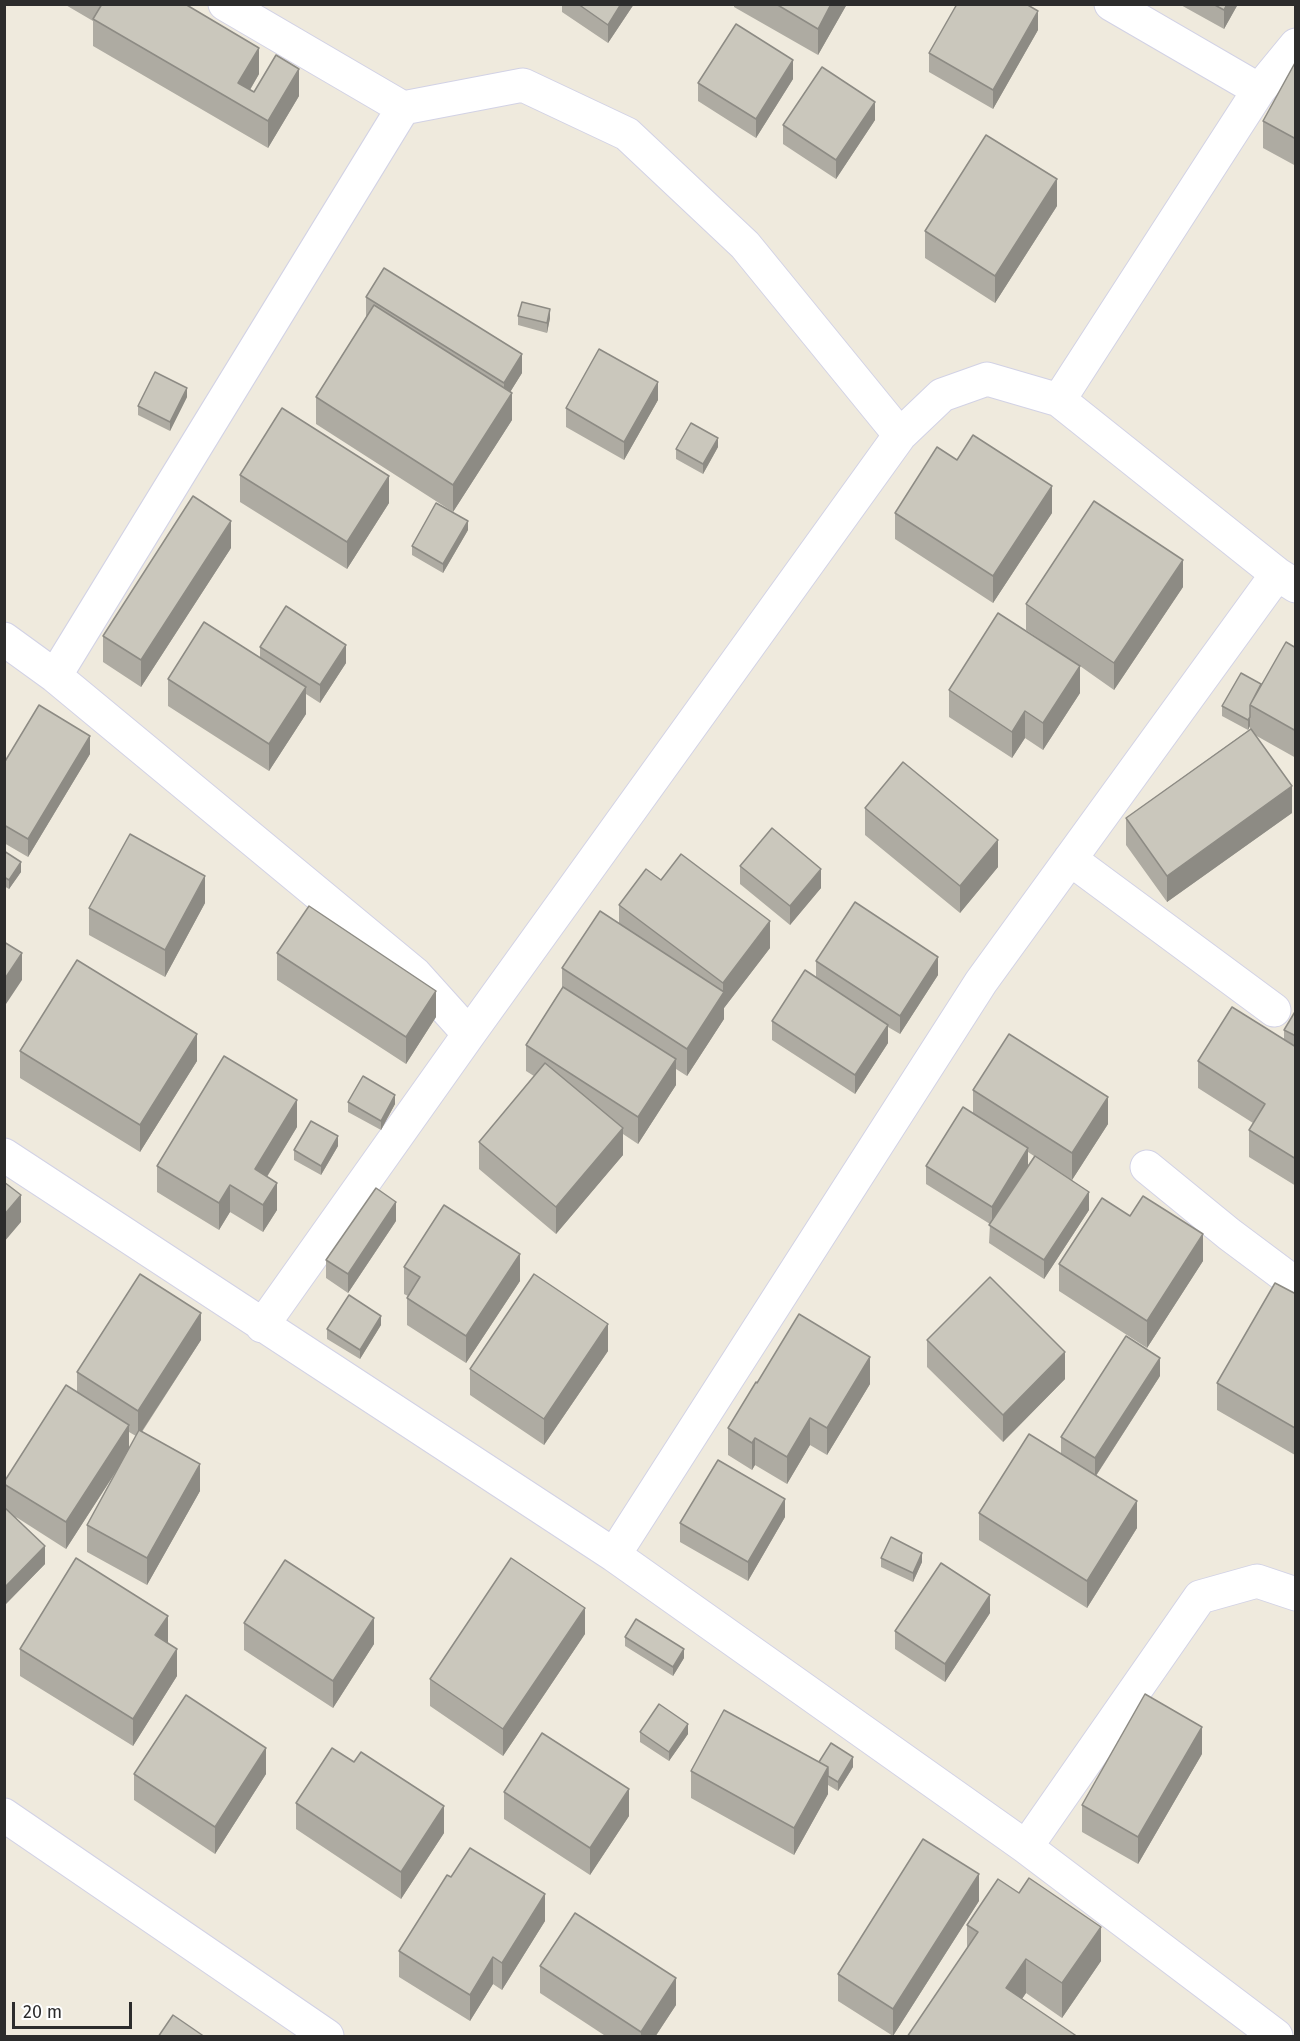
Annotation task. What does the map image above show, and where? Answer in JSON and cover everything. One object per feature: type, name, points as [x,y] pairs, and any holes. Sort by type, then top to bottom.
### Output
[{"type":"street","points":[[225,4],[403,108],[524,85],[627,134],[745,245],[900,435]]},
{"type":"street","points":[[1111,4],[1259,90]]},
{"type":"street","points":[[1059,400],[1259,90],[1296,45]]},
{"type":"street","points":[[55,676],[403,108]]},
{"type":"street","points":[[262,1326],[900,435],[942,395],[987,379],[1059,400],[1286,580],[1070,859],[981,982],[614,1555]]},
{"type":"street","points":[[4,639],[55,676],[415,974],[469,1034]]},
{"type":"street","points":[[1070,859],[1274,1010]]},
{"type":"street","points":[[4,1155],[614,1555],[1026,1847],[1276,2037]]},
{"type":"street","points":[[1147,1167],[1229,1234],[1296,1284]]},
{"type":"street","points":[[1026,1847],[1200,1597],[1257,1581],[1296,1594]]},
{"type":"street","points":[[4,1815],[327,2037]]},
{"type":"building","points":[[102,4],[185,4],[259,48],[238,83],[254,92],[276,55],[299,69],[268,121],[93,19]]},
{"type":"building","points":[[578,4],[621,4],[608,25]]},
{"type":"building","points":[[776,4],[831,4],[818,29]]},
{"type":"building","points":[[957,4],[1026,4],[1038,11],[993,90],[929,53]]},
{"type":"building","points":[[1213,4],[1227,4],[1224,10]]},
{"type":"building","points":[[736,24],[793,60],[756,119],[698,83]]},
{"type":"building","points":[[1296,61],[1296,139],[1263,121]]},
{"type":"building","points":[[822,67],[875,102],[836,160],[783,125]]},
{"type":"building","points":[[986,135],[1057,179],[995,276],[925,231]]},
{"type":"building","points":[[384,268],[522,354],[504,383],[366,297]]},
{"type":"building","points":[[522,302],[550,309],[547,323],[518,316]]},
{"type":"building","points":[[374,305],[512,393],[453,485],[316,397]]},
{"type":"building","points":[[599,349],[658,382],[624,442],[566,408]]},
{"type":"building","points":[[155,372],[187,388],[170,422],[138,406]]},
{"type":"building","points":[[282,408],[389,476],[347,542],[240,475]]},
{"type":"building","points":[[691,423],[718,438],[703,464],[676,449]]},
{"type":"building","points":[[973,435],[1052,486],[993,576],[895,513],[937,447],[957,460]]},
{"type":"building","points":[[193,496],[231,521],[141,660],[103,636]]},
{"type":"building","points":[[1094,501],[1183,560],[1114,663],[1026,604]]},
{"type":"building","points":[[436,503],[468,521],[443,564],[412,546]]},
{"type":"building","points":[[286,606],[346,645],[320,685],[260,647]]},
{"type":"building","points":[[998,613],[1080,666],[1043,723],[1025,711],[1012,732],[949,690]]},
{"type":"building","points":[[204,622],[306,687],[269,744],[168,679]]},
{"type":"building","points":[[1286,642],[1296,648],[1296,731],[1250,705]]},
{"type":"building","points":[[1241,673],[1261,684],[1250,705],[1248,720],[1222,706]]},
{"type":"building","points":[[39,705],[90,736],[28,839],[4,825],[4,763]]},
{"type":"building","points":[[1251,729],[1292,786],[1167,876],[1126,818]]},
{"type":"building","points":[[903,762],[998,840],[960,886],[865,808]]},
{"type":"building","points":[[772,828],[821,869],[790,906],[740,866]]},
{"type":"building","points":[[130,834],[205,876],[165,950],[89,908]]},
{"type":"building","points":[[4,851],[21,862],[9,880],[4,877]]},
{"type":"building","points":[[681,854],[770,921],[723,983],[619,905],[646,869],[661,880]]},
{"type":"building","points":[[855,902],[938,957],[900,1016],[816,961]]},
{"type":"building","points":[[309,906],[436,991],[406,1037],[277,953]]},
{"type":"building","points":[[600,911],[724,992],[687,1049],[562,968]]},
{"type":"building","points":[[4,942],[22,953],[4,980]]},
{"type":"building","points":[[77,960],[197,1034],[140,1125],[20,1051]]},
{"type":"building","points":[[805,970],[888,1025],[855,1075],[772,1021]]},
{"type":"building","points":[[563,987],[676,1059],[638,1117],[526,1045]]},
{"type":"building","points":[[1232,1007],[1296,1047],[1296,1159],[1249,1130],[1265,1104],[1198,1061]]},
{"type":"building","points":[[1296,1010],[1296,1036],[1284,1030]]},
{"type":"building","points":[[1009,1034],[1108,1097],[1072,1153],[973,1090]]},
{"type":"building","points":[[224,1056],[297,1100],[255,1169],[277,1183],[263,1205],[230,1185],[219,1203],[157,1166]]},
{"type":"building","points":[[545,1063],[623,1128],[556,1207],[479,1142]]},
{"type":"building","points":[[363,1076],[395,1095],[381,1121],[348,1102]]},
{"type":"building","points":[[963,1107],[1028,1148],[992,1207],[926,1166]]},
{"type":"building","points":[[311,1121],[338,1136],[321,1166],[294,1150]]},
{"type":"building","points":[[1035,1156],[1089,1192],[1044,1260],[989,1225]]},
{"type":"building","points":[[4,1182],[21,1195],[4,1215]]},
{"type":"building","points":[[376,1188],[396,1202],[348,1274],[326,1260]]},
{"type":"building","points":[[1143,1196],[1203,1234],[1147,1321],[1059,1264],[1102,1198],[1130,1216]]},
{"type":"building","points":[[444,1205],[520,1254],[466,1336],[407,1298],[420,1277],[404,1267]]},
{"type":"building","points":[[140,1274],[201,1313],[138,1411],[77,1372]]},
{"type":"building","points":[[534,1274],[608,1324],[544,1419],[470,1369]]},
{"type":"building","points":[[990,1277],[1065,1352],[1003,1415],[927,1340]]},
{"type":"building","points":[[1275,1283],[1296,1294],[1295,1428],[1217,1383]]},
{"type":"building","points":[[349,1295],[381,1316],[360,1350],[327,1329]]},
{"type":"building","points":[[799,1314],[870,1357],[827,1428],[810,1418],[787,1457],[755,1438],[752,1443],[728,1428]]},
{"type":"building","points":[[1126,1336],[1160,1358],[1095,1458],[1061,1437]]},
{"type":"building","points":[[66,1385],[129,1425],[66,1522],[4,1482]]},
{"type":"building","points":[[139,1430],[200,1464],[147,1558],[87,1525]]},
{"type":"building","points":[[1029,1434],[1137,1501],[1087,1581],[979,1513]]},
{"type":"building","points":[[718,1460],[785,1499],[748,1562],[680,1523]]},
{"type":"building","points":[[4,1507],[45,1546],[4,1588]]},
{"type":"building","points":[[891,1537],[922,1553],[913,1573],[881,1558]]},
{"type":"building","points":[[76,1558],[168,1616],[155,1635],[177,1649],[133,1719],[20,1649]]},
{"type":"building","points":[[511,1558],[585,1608],[503,1729],[430,1679]]},
{"type":"building","points":[[285,1560],[374,1618],[333,1681],[244,1623]]},
{"type":"building","points":[[941,1563],[990,1595],[945,1664],[895,1631]]},
{"type":"building","points":[[636,1619],[684,1649],[673,1667],[625,1637]]},
{"type":"building","points":[[1145,1694],[1202,1727],[1138,1837],[1082,1805]]},
{"type":"building","points":[[186,1695],[266,1748],[215,1827],[134,1774]]},
{"type":"building","points":[[659,1704],[688,1724],[669,1752],[640,1732]]},
{"type":"building","points":[[724,1710],[828,1767],[794,1828],[691,1771]]},
{"type":"building","points":[[542,1733],[629,1789],[590,1848],[504,1792]]},
{"type":"building","points":[[831,1743],[853,1757],[838,1782],[828,1776],[828,1767],[819,1762]]},
{"type":"building","points":[[332,1748],[354,1762],[361,1752],[444,1806],[401,1872],[296,1803]]},
{"type":"building","points":[[923,1839],[979,1874],[893,2009],[838,1974]]},
{"type":"building","points":[[470,1848],[545,1894],[502,1963],[493,1957],[470,1995],[399,1951],[447,1875],[451,1877]]},
{"type":"building","points":[[1029,1878],[1101,1927],[1062,1983],[1026,1959],[1006,1988],[1078,2037],[907,2037],[978,1932],[967,1925],[998,1879],[1019,1893]]},
{"type":"building","points":[[575,1913],[676,1978],[641,2032],[540,1966]]},
{"type":"building","points":[[173,2015],[205,2037],[158,2037]]}]
